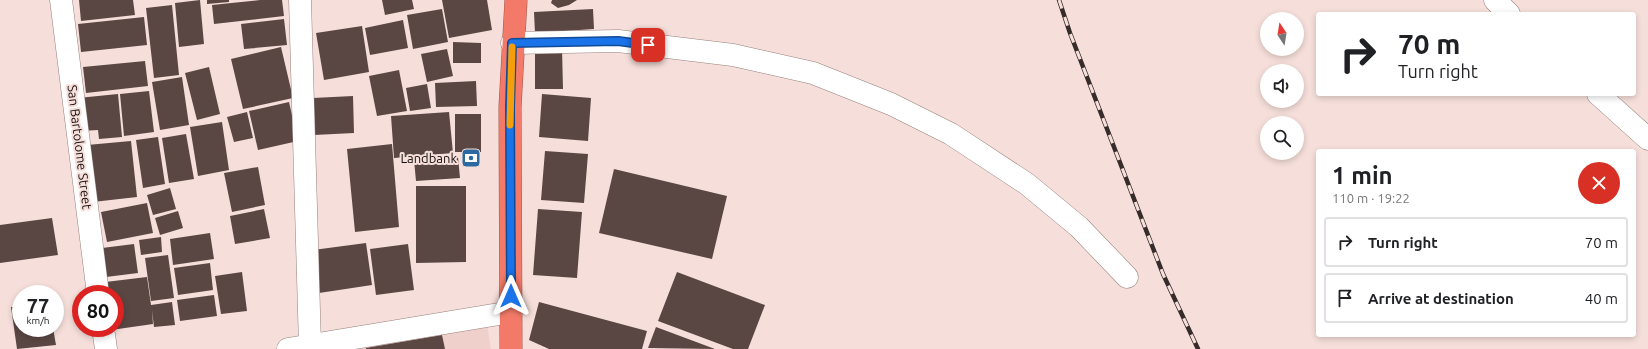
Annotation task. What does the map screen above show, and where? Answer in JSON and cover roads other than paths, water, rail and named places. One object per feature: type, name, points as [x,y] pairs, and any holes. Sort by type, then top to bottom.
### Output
[{"type":"highway","points":[[512,349],[510,107],[512,43],[516,0]]},
{"type":"street","name":"San Bartolome Street","points":[[61,0],[97,285]]},
{"type":"street","points":[[300,0],[310,346]]},
{"type":"street","points":[[1495,0],[1507,12]]},
{"type":"street","points":[[512,43],[618,41],[732,55],[813,73],[891,104],[952,134],[1027,184],[1079,227],[1127,277]]},
{"type":"street","points":[[1600,96],[1648,139]]},
{"type":"street","points":[[288,349],[511,312]]},
{"type":"street","points":[[104,337],[106,349]]},
{"type":"railway","points":[[1059,0],[1070,33],[1163,274],[1198,349]]},
{"type":"place","name":"Landbank","points":[[471,158]]}]
